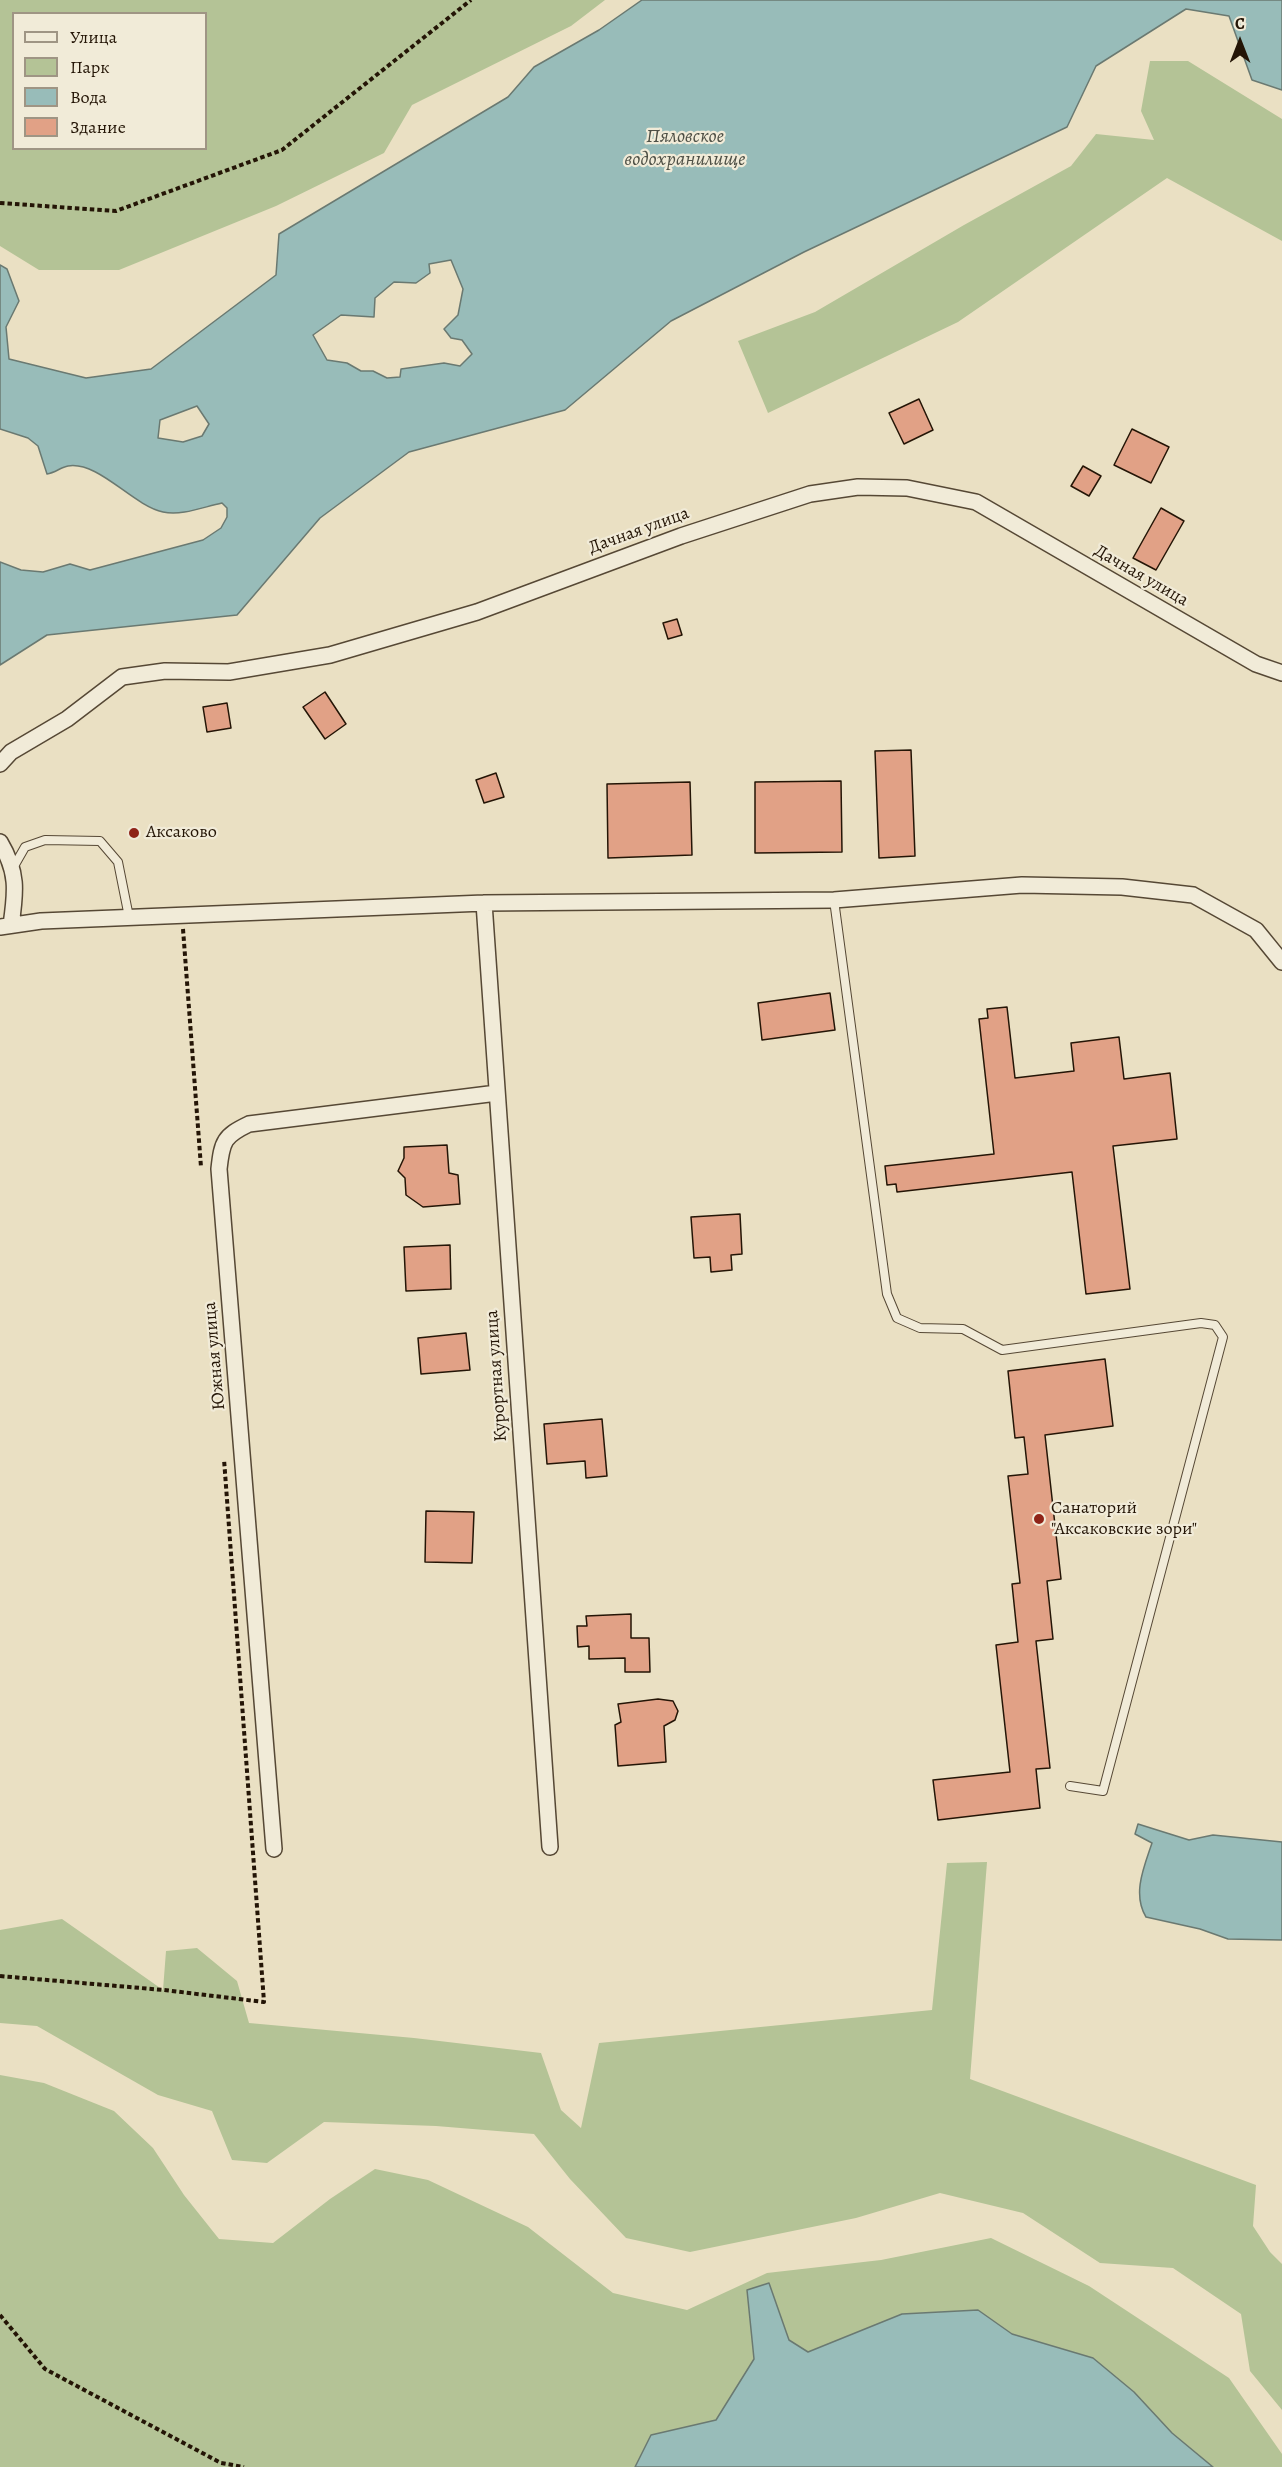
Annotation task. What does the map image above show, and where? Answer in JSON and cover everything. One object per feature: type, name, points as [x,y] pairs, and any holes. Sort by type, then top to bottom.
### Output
[{"type":"street","name":"Дачная улица","points":[[0,764],[11,752],[67,719],[122,677],[165,670],[229,672],[330,655],[477,612],[681,536],[810,494],[858,487],[907,488],[976,501],[1256,664],[1282,674]]},
{"type":"street","points":[[0,842],[13,868],[15,894],[6,926],[41,921],[484,903],[834,900],[1022,885],[1122,886],[1192,895],[1256,930],[1282,962]]},
{"type":"street","name":"Курортная улица","points":[[484,903],[550,1847]]},
{"type":"street","name":"Южная улица","points":[[274,1849],[219,1169],[222,1148],[231,1132],[249,1124],[497,1092]]},
{"type":"lane","points":[[13,868],[25,847],[45,840],[100,841],[118,862],[129,917]]},
{"type":"lane","points":[[834,900],[887,1294],[897,1318],[920,1328],[963,1329],[1002,1350],[1201,1323],[1215,1325],[1223,1337],[1102,1791],[1070,1786]]},
{"type":"path","points":[[0,203],[116,211],[282,150],[471,0]]},
{"type":"path","points":[[181,915],[201,1168]]},
{"type":"path","points":[[0,1976],[164,1990],[264,2002],[223,1449]]},
{"type":"path","points":[[0,2315],[45,2369],[221,2463],[244,2467]]},
{"type":"green space","points":[[0,0],[605,0],[571,26],[412,105],[384,153],[276,206],[119,270],[39,270],[0,246]]},
{"type":"green space","points":[[1150,61],[1188,61],[1282,119],[1282,241],[1167,178],[958,322],[768,413],[738,341],[815,312],[1071,166],[1096,134],[1154,140],[1141,111]]},
{"type":"green space","points":[[987,1862],[970,2079],[1256,2185],[1253,2226],[1270,2252],[1282,2264],[1282,2410],[1250,2371],[1241,2314],[1173,2268],[1100,2263],[1023,2213],[940,2193],[856,2218],[690,2252],[626,2238],[570,2179],[534,2134],[436,2126],[324,2122],[267,2163],[232,2160],[212,2111],[158,2095],[37,2026],[0,2023],[0,1930],[62,1919],[163,1990],[166,1951],[197,1948],[237,1981],[249,2023],[414,2038],[541,2053],[561,2110],[581,2128],[599,2043],[932,2010],[947,1863]]},
{"type":"green space","points":[[0,2075],[44,2083],[114,2111],[153,2148],[184,2195],[219,2239],[273,2243],[330,2199],[375,2169],[428,2180],[528,2227],[613,2293],[687,2310],[767,2273],[881,2260],[991,2238],[1089,2286],[1229,2378],[1282,2454],[1282,2467],[1213,2467],[1172,2433],[1134,2392],[1093,2358],[1012,2334],[978,2310],[902,2314],[808,2352],[789,2340],[769,2283],[747,2290],[754,2359],[716,2420],[652,2435],[635,2467],[0,2467]]},
{"type":"water","name":"Пяловское водохранилище","points":[[642,0],[1282,0],[1282,90],[1252,80],[1229,16],[1186,9],[1096,66],[1067,127],[804,252],[671,321],[565,410],[409,452],[320,518],[237,615],[47,635],[0,665],[0,562],[21,570],[43,572],[70,564],[90,570],[203,540],[221,528],[227,517],[227,508],[222,503],[185,512],[163,512],[139,501],[92,470],[80,466],[68,466],[47,474],[38,446],[28,438],[0,429],[0,265],[7,269],[19,301],[6,327],[9,359],[86,378],[151,369],[276,275],[279,234],[508,97],[534,67],[599,30]],"holes":[[[451,260],[463,289],[458,315],[444,329],[451,338],[462,340],[472,354],[460,366],[444,363],[401,369],[400,377],[387,378],[373,371],[361,371],[347,363],[327,360],[313,335],[341,315],[374,317],[375,298],[394,282],[416,283],[430,273],[429,264]],[[197,406],[209,424],[202,436],[183,442],[158,438],[160,420]]]},
{"type":"water","points":[[1138,1824],[1189,1840],[1213,1835],[1282,1842],[1282,1940],[1228,1939],[1200,1929],[1146,1917],[1140,1899],[1140,1890],[1152,1843],[1135,1834]]},
{"type":"water","points":[[769,2283],[789,2340],[808,2352],[902,2314],[978,2310],[1012,2334],[1093,2358],[1134,2392],[1172,2433],[1213,2467],[635,2467],[651,2435],[716,2420],[754,2359],[747,2290]]},
{"type":"building","points":[[919,399],[933,430],[904,444],[889,413]]},
{"type":"building","points":[[1132,429],[1169,447],[1151,483],[1114,465]]},
{"type":"building","points":[[1083,466],[1101,476],[1089,496],[1071,486]]},
{"type":"building","points":[[1161,508],[1184,521],[1156,570],[1133,558]]},
{"type":"building","points":[[677,619],[682,635],[668,639],[663,623]]},
{"type":"building","points":[[325,692],[346,724],[325,739],[303,707]]},
{"type":"building","points":[[227,703],[231,728],[207,732],[203,707]]},
{"type":"building","points":[[911,750],[915,856],[879,858],[875,751]]},
{"type":"building","points":[[496,773],[504,797],[484,803],[476,780]]},
{"type":"building","points":[[841,781],[842,852],[755,853],[755,782]]},
{"type":"building","points":[[690,782],[692,855],[608,858],[607,784]]},
{"type":"building","points":[[830,993],[835,1030],[762,1040],[758,1003]]},
{"type":"building","points":[[1007,1007],[1015,1078],[1074,1071],[1071,1043],[1119,1037],[1124,1079],[1170,1073],[1177,1139],[1113,1146],[1130,1289],[1086,1294],[1072,1172],[897,1192],[896,1184],[887,1185],[885,1166],[994,1154],[979,1019],[988,1018],[987,1009]]},
{"type":"building","points":[[447,1145],[449,1173],[458,1175],[460,1204],[423,1207],[406,1195],[405,1178],[398,1171],[404,1158],[404,1147]]},
{"type":"building","points":[[740,1214],[742,1254],[731,1255],[732,1270],[711,1272],[710,1257],[694,1258],[691,1217]]},
{"type":"building","points":[[450,1245],[451,1289],[406,1291],[404,1247]]},
{"type":"building","points":[[466,1333],[470,1370],[421,1374],[418,1338]]},
{"type":"building","points":[[1105,1359],[1113,1426],[1045,1435],[1061,1579],[1047,1581],[1053,1639],[1036,1641],[1050,1768],[1036,1769],[1040,1808],[938,1820],[933,1780],[1010,1772],[996,1645],[1018,1642],[1012,1584],[1020,1583],[1008,1476],[1028,1474],[1024,1437],[1015,1438],[1008,1371]]},
{"type":"building","points":[[602,1419],[607,1476],[586,1478],[585,1461],[547,1464],[544,1424]]},
{"type":"building","points":[[426,1511],[474,1512],[472,1563],[425,1562]]},
{"type":"building","points":[[631,1614],[631,1638],[649,1638],[650,1672],[625,1672],[625,1658],[589,1659],[589,1646],[578,1647],[577,1626],[587,1626],[586,1616]]},
{"type":"building","points":[[658,1699],[673,1701],[678,1711],[675,1720],[664,1726],[666,1762],[618,1766],[615,1725],[621,1722],[618,1704]]},
{"type":"place","name":"Аксаково","points":[[134,833]]},
{"type":"place","name":"Санаторий \"Аксаковские зори\"","points":[[1039,1519]]}]
